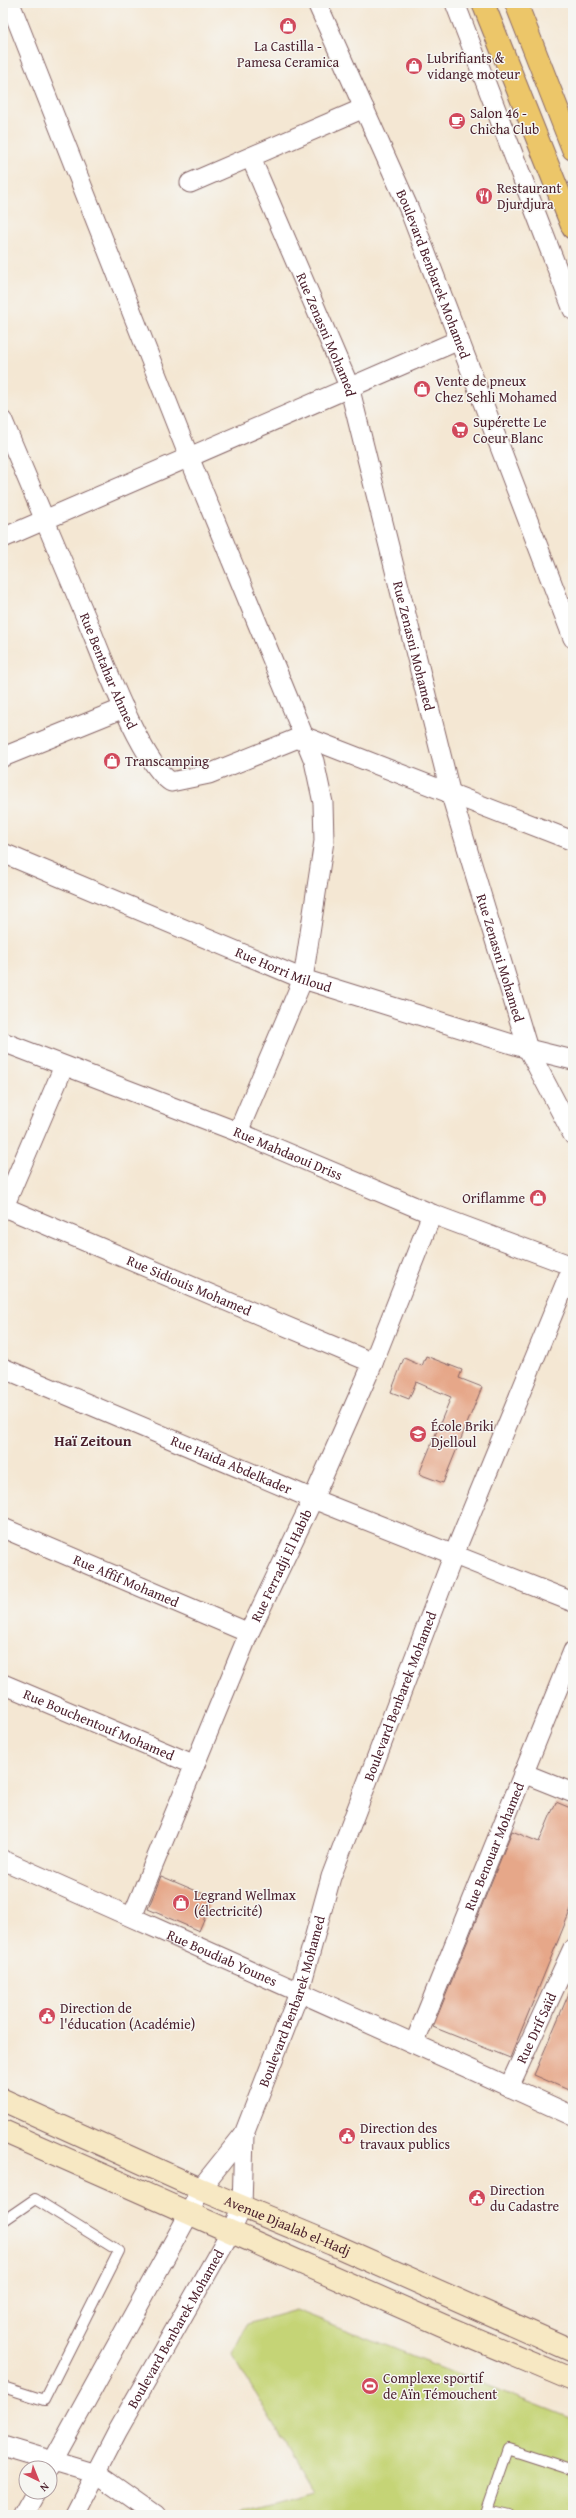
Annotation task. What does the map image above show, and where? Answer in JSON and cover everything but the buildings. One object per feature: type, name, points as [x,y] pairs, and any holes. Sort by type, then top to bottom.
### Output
[{"type":"highway","points":[[483,3],[573,228]]},
{"type":"highway","points":[[516,3],[573,149]]},
{"type":"main road","name":"Avenue Djaalab el-Hadj","points":[[3,2100],[200,2189],[332,2244],[573,2351]]},
{"type":"main road","name":"Avenue Djaalab el-Hadj","points":[[3,2131],[442,2325],[573,2380]]},
{"type":"street","points":[[10,3],[189,457],[314,761],[321,796],[324,841],[304,979],[238,1132]]},
{"type":"street","name":"Boulevard Benbarek Mohamed","points":[[317,3],[409,209],[573,638]]},
{"type":"street","points":[[454,3],[573,310]]},
{"type":"street","points":[[190,183],[364,108]]},
{"type":"street","name":"Rue Zenasni Mohamed","points":[[251,158],[349,386],[451,795],[528,1048],[573,1135]]},
{"type":"street","points":[[3,538],[45,521],[349,386],[459,340]]},
{"type":"street","name":"Rue Bentahar Ahmed","points":[[3,421],[124,708],[150,761],[161,776],[170,782],[209,774],[303,736]]},
{"type":"street","points":[[3,757],[124,708]]},
{"type":"street","points":[[303,736],[451,795],[573,841]]},
{"type":"street","name":"Rue Horri Miloud","points":[[3,853],[304,979],[528,1048],[573,1060]]},
{"type":"street","name":"Rue Mahdaoui Driss","points":[[3,1042],[238,1132],[432,1214],[573,1266]]},
{"type":"street","points":[[3,1208],[64,1066]]},
{"type":"street","name":"Rue Sidiouis Mohamed","points":[[3,1208],[373,1363]]},
{"type":"street","name":"Rue Ferradji El Habib","points":[[132,1917],[249,1633],[313,1499],[373,1363],[432,1214]]},
{"type":"street","name":"Boulevard Benbarek Mohamed","points":[[54,2460],[189,2214],[200,2189],[244,2134],[299,1993],[331,1877],[454,1554],[573,1266]]},
{"type":"street","name":"Rue Haida Abdelkader","points":[[3,1368],[313,1499],[573,1602]]},
{"type":"street","name":"Rue Affif Mohamed","points":[[3,1528],[249,1633]]},
{"type":"street","name":"Rue Benouar Mohamed","points":[[415,2042],[573,1651]]},
{"type":"street","name":"Rue Bouchentouf Mohamed","points":[[3,1684],[194,1766]]},
{"type":"street","points":[[524,1773],[573,1793]]},
{"type":"street","name":"Rue Boudiab Younes","points":[[3,1860],[299,1993],[415,2042],[573,2116]]},
{"type":"street","name":"Rue Drif Saïd","points":[[509,2087],[573,1948]]},
{"type":"street","name":"Boulevard Benbarek Mohamed","points":[[74,2515],[97,2474],[118,2430],[231,2231],[242,2207],[244,2134]]},
{"type":"street","points":[[3,2446],[41,2460]]},
{"type":"street","points":[[58,2465],[97,2474],[155,2515]]},
{"type":"street","points":[[23,2515],[31,2500]]},
{"type":"lane","points":[[3,2221],[35,2199],[119,2251],[44,2400],[3,2387]]},
{"type":"lane","points":[[509,2515],[487,2510],[508,2449],[573,2470]]},
{"type":"green space","name":"Complexe sportif de Aïn Témouchent","points":[[296,2310],[573,2419],[573,2515],[239,2515],[246,2511],[314,2493],[232,2354],[247,2324]]},
{"type":"place","name":"La Castilla - Pamesa Ceramica","points":[[288,26]]},
{"type":"place","name":"Lubrifiants & vidange moteur","points":[[414,66]]},
{"type":"place","name":"Salon 46 - Chicha Club","points":[[457,121]]},
{"type":"place","name":"Restaurant Djurdjura","points":[[484,196]]},
{"type":"place","name":"Vente de pneux Chez Sehli Mohamed","points":[[422,389]]},
{"type":"place","name":"Supérette Le Coeur Blanc","points":[[460,430]]},
{"type":"place","name":"Transcamping","points":[[112,761]]},
{"type":"place","name":"Oriflamme","points":[[538,1198]]},
{"type":"place","name":"École Briki Djelloul","points":[[418,1434]]},
{"type":"place","name":"Legrand Wellmax (électricité)","points":[[181,1903]]},
{"type":"place","name":"Direction de l'éducation (Académie)","points":[[47,2016]]},
{"type":"place","name":"Direction des travaux publics","points":[[347,2136]]},
{"type":"place","name":"Direction du Cadastre","points":[[477,2198]]},
{"type":"place","name":"Complexe sportif de Aïn Témouchent","points":[[370,2386]]},
{"type":"district","name":"Haï Zeitoun","points":[[93,1441]]}]
